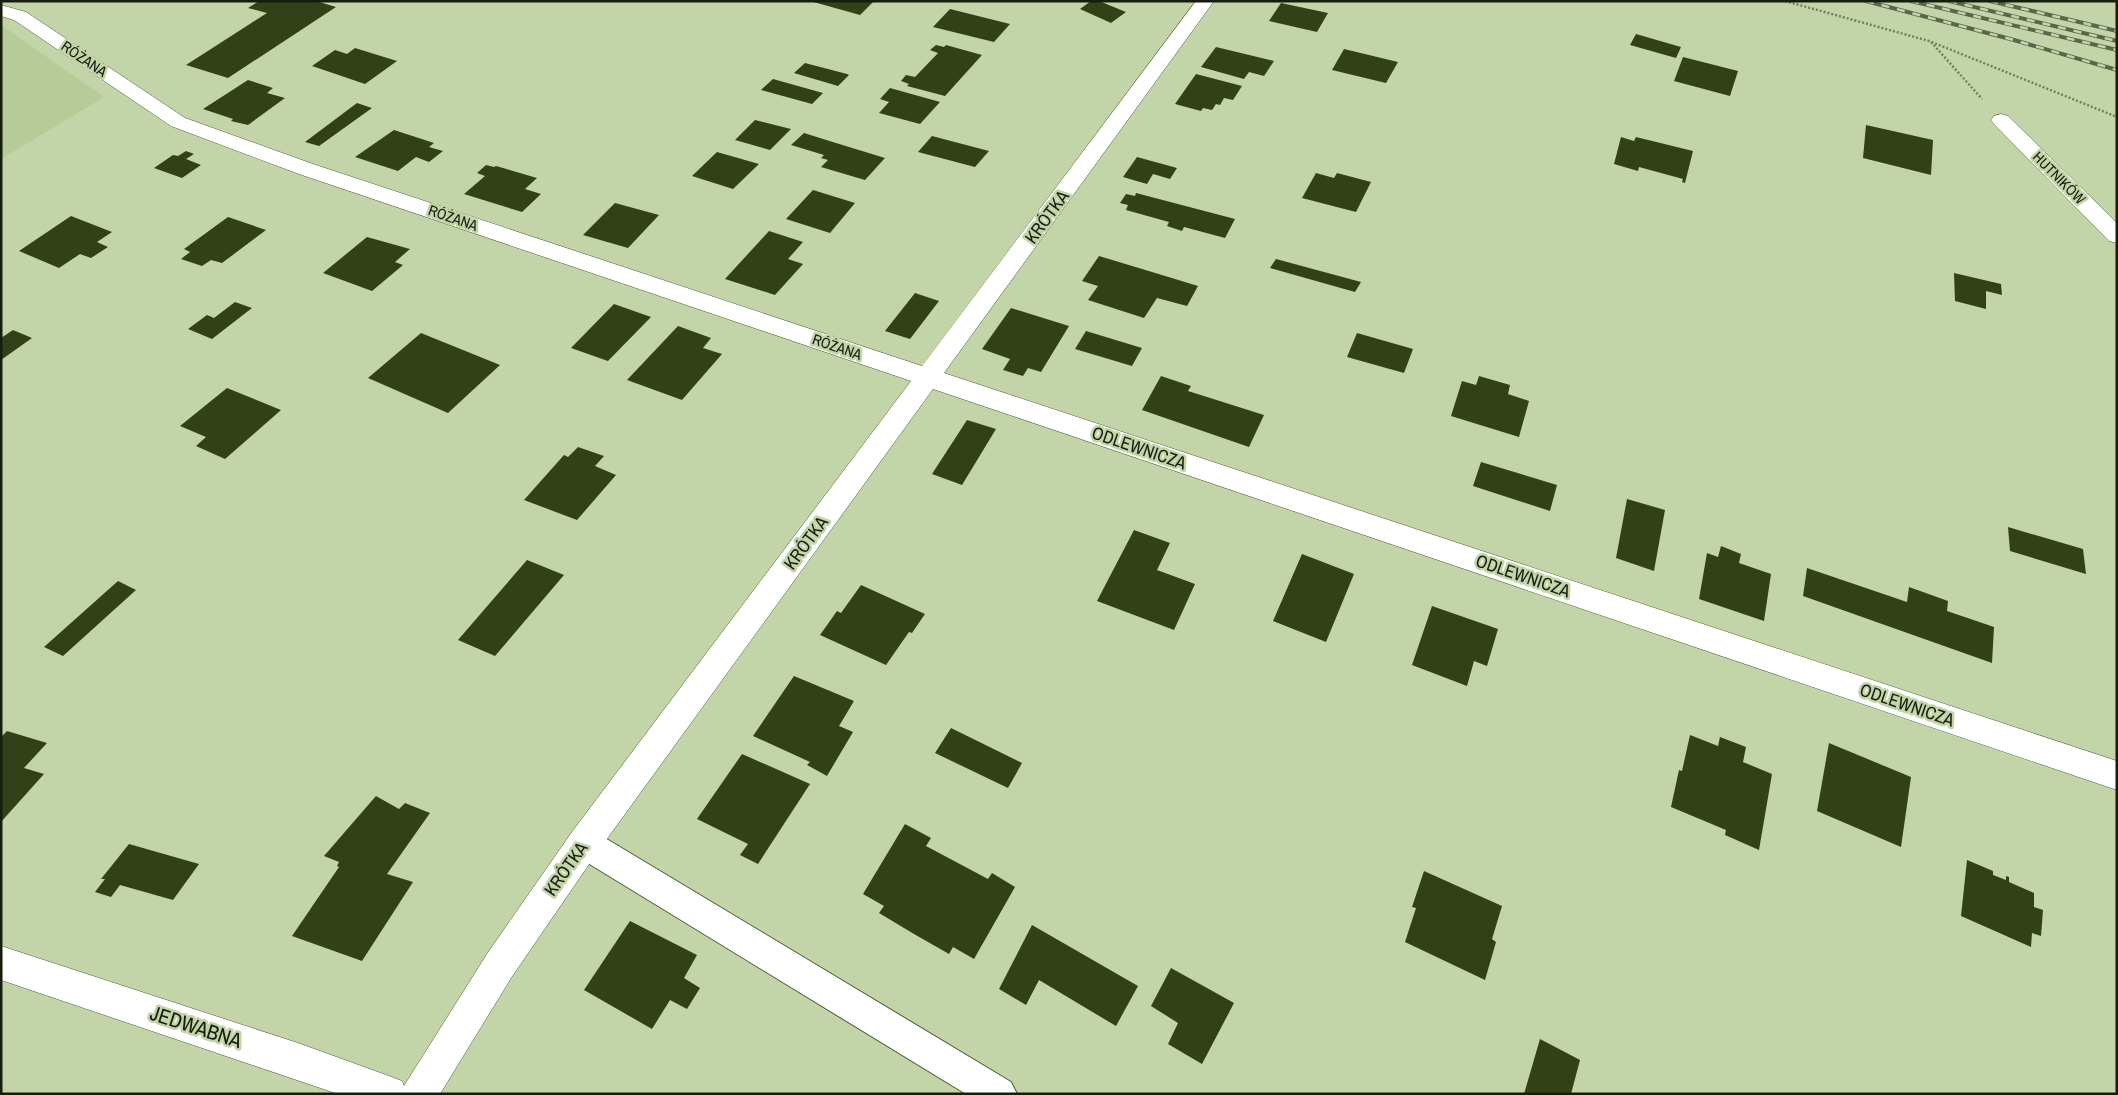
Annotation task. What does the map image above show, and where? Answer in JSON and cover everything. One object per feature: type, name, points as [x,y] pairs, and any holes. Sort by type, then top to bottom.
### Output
[{"type":"street","name":"KRÓTKA","points":[[420,1094],[499,966],[584,843],[1206,1]]},
{"type":"street","name":"RÓŻANA","points":[[1,10],[20,16],[178,122],[316,172],[929,378]]},
{"type":"street","name":"HUTNIKÓW","points":[[2001,120],[2117,236]]},
{"type":"street","name":"ODLEWNICZA","points":[[929,378],[2117,776]]},
{"type":"street","name":"JEDWABNA","points":[[1,963],[289,1058],[389,1094]]},
{"type":"lane","points":[[584,843],[999,1094]]},
{"type":"path","points":[[1785,1],[1929,41],[2117,117]]},
{"type":"path","points":[[1929,41],[2001,120]]},
{"type":"shaded area","points":[[1,25],[104,97],[1,159]]},
{"type":"building","points":[[259,1],[316,1],[336,7],[228,78],[186,65],[267,13],[248,8]]},
{"type":"building","points":[[810,1],[874,1],[860,15]]},
{"type":"building","points":[[1091,1],[1099,1],[1126,12],[1111,23],[1080,9]]},
{"type":"building","points":[[1281,3],[1328,13],[1317,32],[1269,21]]},
{"type":"building","points":[[950,9],[1010,24],[994,42],[933,27]]},
{"type":"building","points":[[1636,34],[1681,47],[1676,58],[1630,45]]},
{"type":"building","points":[[936,45],[944,47],[946,45],[982,55],[945,96],[907,86],[909,84],[901,81],[906,75],[915,77],[938,53],[930,50]]},
{"type":"building","points":[[1216,47],[1274,61],[1264,76],[1249,72],[1244,79],[1201,67]]},
{"type":"building","points":[[355,48],[397,61],[365,84],[312,66],[335,50],[347,54]]},
{"type":"building","points":[[1344,49],[1398,62],[1386,83],[1332,70]]},
{"type":"building","points":[[1683,57],[1738,71],[1730,96],[1674,81]]},
{"type":"building","points":[[805,63],[849,75],[838,86],[794,73]]},
{"type":"building","points":[[1196,74],[1242,86],[1233,100],[1224,98],[1220,105],[1216,104],[1212,110],[1203,108],[1201,111],[1175,104]]},
{"type":"building","points":[[773,79],[823,93],[812,104],[761,90]]},
{"type":"building","points":[[248,80],[273,88],[267,93],[285,98],[248,125],[231,121],[233,119],[203,109]]},
{"type":"building","points":[[890,88],[940,102],[920,124],[879,113],[889,102],[880,99]]},
{"type":"building","points":[[357,103],[372,108],[319,146],[305,142]]},
{"type":"building","points":[[755,120],[791,129],[770,150],[735,140]]},
{"type":"building","points":[[1866,125],[1933,140],[1931,175],[1863,158]]},
{"type":"building","points":[[394,130],[434,143],[429,147],[443,151],[429,162],[416,157],[398,171],[355,157]]},
{"type":"building","points":[[804,133],[885,158],[865,180],[821,167],[828,160],[821,158],[824,155],[791,145]]},
{"type":"building","points":[[932,136],[989,151],[975,167],[918,152]]},
{"type":"building","points":[[1621,137],[1634,141],[1636,137],[1693,151],[1685,183],[1682,182],[1683,179],[1639,167],[1638,171],[1614,164]]},
{"type":"building","points":[[186,151],[194,154],[186,159],[201,165],[182,178],[154,168],[173,155],[178,156]]},
{"type":"building","points":[[717,152],[759,164],[733,189],[692,176]]},
{"type":"building","points":[[1137,157],[1177,168],[1170,179],[1153,174],[1147,184],[1123,177]]},
{"type":"building","points":[[486,165],[496,166],[537,178],[525,189],[541,194],[522,212],[464,194],[485,176],[477,173]]},
{"type":"building","points":[[1316,173],[1334,178],[1337,173],[1371,182],[1356,212],[1302,198]]},
{"type":"building","points":[[813,190],[855,203],[830,233],[786,219]]},
{"type":"building","points":[[1136,193],[1235,219],[1225,238],[1184,227],[1182,231],[1167,226],[1169,222],[1126,210],[1128,205],[1120,203],[1126,194],[1135,196]]},
{"type":"building","points":[[615,203],[659,215],[628,248],[583,235]]},
{"type":"building","points":[[71,216],[112,232],[97,242],[108,247],[91,258],[80,254],[59,268],[19,251]]},
{"type":"building","points":[[228,217],[266,230],[222,263],[211,260],[202,266],[181,259],[190,252],[184,249]]},
{"type":"building","points":[[769,231],[803,242],[788,259],[803,264],[775,295],[725,279]]},
{"type":"building","points":[[367,237],[410,249],[395,262],[403,265],[372,291],[323,273]]},
{"type":"building","points":[[1099,256],[1198,286],[1187,306],[1157,298],[1144,318],[1088,300],[1098,286],[1082,281]]},
{"type":"building","points":[[1276,259],[1361,282],[1355,292],[1270,268]]},
{"type":"building","points":[[1954,273],[2001,284],[2002,295],[1986,291],[1986,309],[1955,301]]},
{"type":"building","points":[[915,293],[939,301],[910,339],[885,331]]},
{"type":"building","points":[[235,302],[252,308],[212,339],[188,329],[207,315],[214,318]]},
{"type":"building","points":[[614,304],[651,317],[608,361],[571,348]]},
{"type":"building","points":[[1011,308],[1069,326],[1041,372],[1028,368],[1023,376],[1003,370],[1010,359],[982,349]]},
{"type":"building","points":[[678,326],[711,338],[703,348],[722,354],[682,400],[627,380]]},
{"type":"building","points":[[13,330],[32,338],[1,360],[1,338]]},
{"type":"building","points":[[1086,331],[1142,348],[1132,366],[1075,349]]},
{"type":"building","points":[[421,333],[500,365],[448,413],[368,378]]},
{"type":"building","points":[[1357,333],[1413,349],[1404,373],[1347,357]]},
{"type":"building","points":[[1161,376],[1191,386],[1188,391],[1264,415],[1249,447],[1142,410]]},
{"type":"building","points":[[1479,376],[1510,385],[1508,394],[1529,401],[1519,437],[1451,416],[1462,381],[1476,385]]},
{"type":"building","points":[[227,388],[281,410],[225,459],[196,446],[206,437],[180,426]]},
{"type":"building","points":[[967,420],[996,429],[962,485],[932,474]]},
{"type":"building","points":[[578,447],[604,456],[595,466],[616,475],[577,520],[524,500],[564,455],[568,457]]},
{"type":"building","points":[[1481,462],[1557,485],[1550,511],[1473,486]]},
{"type":"building","points":[[1627,499],[1665,510],[1654,571],[1616,558]]},
{"type":"building","points":[[2008,527],[2083,549],[2086,574],[2010,551]]},
{"type":"building","points":[[1134,530],[1170,543],[1157,570],[1195,584],[1174,630],[1097,601]]},
{"type":"building","points":[[1721,546],[1741,554],[1739,563],[1771,574],[1764,621],[1699,599],[1707,553],[1718,557]]},
{"type":"building","points":[[1302,554],[1354,574],[1326,642],[1273,621]]},
{"type":"building","points":[[527,560],[564,575],[495,656],[458,640]]},
{"type":"building","points":[[1807,568],[1907,602],[1909,587],[1948,601],[1947,611],[1994,627],[1992,663],[1803,596]]},
{"type":"building","points":[[118,581],[136,590],[63,656],[44,647]]},
{"type":"building","points":[[861,585],[925,614],[912,633],[909,632],[886,665],[820,635],[837,611],[841,613]]},
{"type":"building","points":[[1432,606],[1498,629],[1487,666],[1474,661],[1467,686],[1412,665]]},
{"type":"building","points":[[794,676],[854,701],[839,726],[853,732],[827,776],[807,765],[810,762],[753,736]]},
{"type":"building","points":[[951,728],[1022,763],[1008,788],[935,753]]},
{"type":"building","points":[[7,731],[47,743],[24,768],[44,774],[1,822],[1,737]]},
{"type":"building","points":[[1690,735],[1718,746],[1720,737],[1746,747],[1743,762],[1772,774],[1759,850],[1725,835],[1726,830],[1671,807],[1679,770],[1682,771]]},
{"type":"building","points":[[1829,743],[1911,777],[1901,847],[1817,811]]},
{"type":"building","points":[[742,754],[810,784],[758,864],[740,855],[748,844],[697,819]]},
{"type":"building","points":[[376,796],[399,809],[405,803],[430,813],[387,874],[413,882],[362,961],[292,936],[339,867],[337,866],[339,862],[324,856]]},
{"type":"building","points":[[905,824],[931,838],[926,846],[988,879],[992,873],[1015,887],[974,959],[953,947],[949,954],[914,934],[879,913],[884,906],[863,894]]},
{"type":"building","points":[[129,844],[199,864],[173,900],[120,885],[111,897],[95,892],[105,879],[101,879]]},
{"type":"building","points":[[1967,860],[1993,871],[1993,875],[2006,880],[2006,876],[2009,877],[2009,882],[2034,893],[2034,907],[2043,910],[2041,936],[2032,933],[2031,947],[1961,916]]},
{"type":"building","points":[[1424,871],[1502,906],[1492,939],[1496,942],[1485,980],[1405,942],[1416,908],[1412,907]]},
{"type":"building","points":[[630,921],[697,955],[684,978],[700,988],[687,1009],[670,1000],[652,1029],[584,990]]},
{"type":"building","points":[[1032,925],[1138,986],[1116,1026],[1039,980],[1026,1005],[999,989]]},
{"type":"building","points":[[1171,968],[1234,1003],[1202,1064],[1168,1044],[1178,1023],[1151,1006]]},
{"type":"building","points":[[1540,1039],[1580,1060],[1571,1094],[1524,1094]]},
{"type":"railway","points":[[1866,1],[2014,40],[2117,70]]},
{"type":"railway","points":[[1911,1],[2117,50]]},
{"type":"railway","points":[[1949,1],[2117,41]]},
{"type":"railway","points":[[1990,1],[2117,31]]}]
